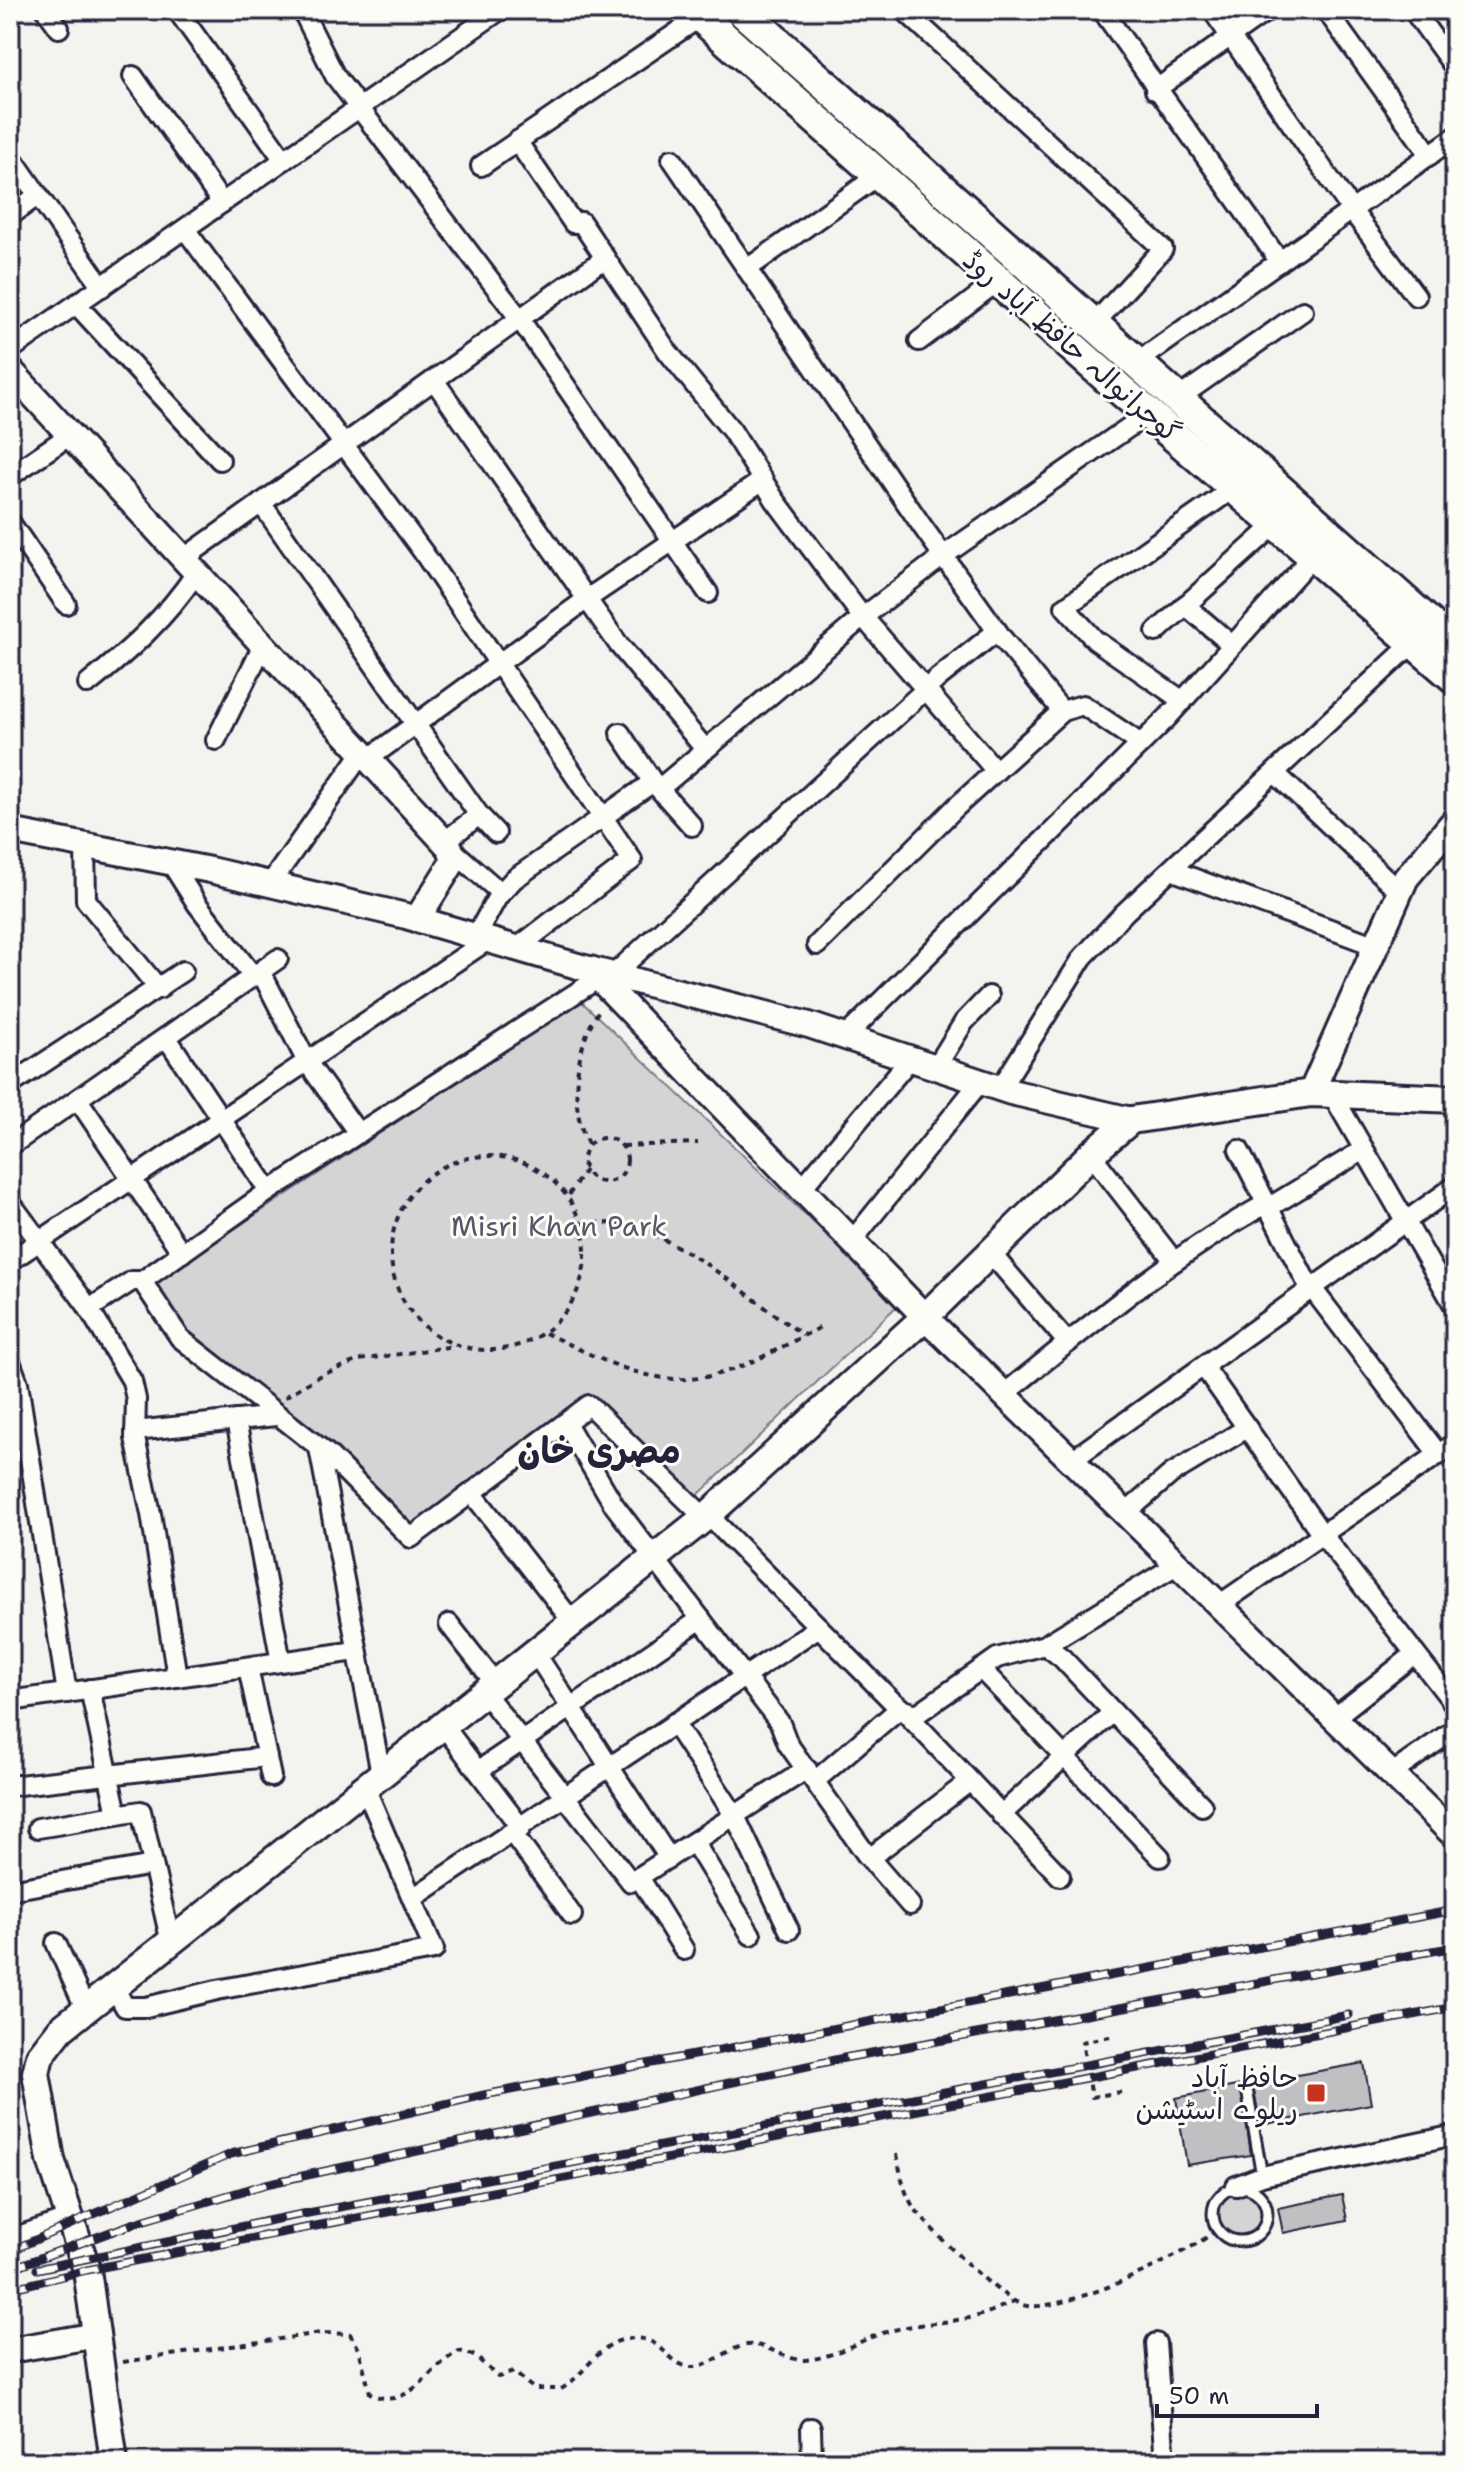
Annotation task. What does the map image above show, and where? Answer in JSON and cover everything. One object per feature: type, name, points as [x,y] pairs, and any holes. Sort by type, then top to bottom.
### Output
[{"type":"main road","name":"گوجرانوالہ حافظ آباد روڈ","points":[[742,10],[1455,646]]},
{"type":"main road","name":"گوجرانوالہ حافظ آباد روڈ","points":[[696,13],[1148,414],[1455,678]]},
{"type":"main road","points":[[114,2462],[87,2270],[51,2160],[36,2073],[45,2048],[114,1987],[706,1516],[925,1317],[989,1251],[1131,1120],[1322,1093],[1455,1099]]},
{"type":"street","points":[[46,10],[59,28]]},
{"type":"street","points":[[177,10],[284,160]]},
{"type":"street","points":[[302,10],[335,76],[519,318],[708,593]]},
{"type":"street","points":[[10,350],[500,10]]},
{"type":"street","points":[[904,10],[1163,249],[1093,325]]},
{"type":"street","points":[[1102,10],[1155,90],[1280,262]]},
{"type":"street","points":[[1212,10],[1353,212],[1416,296]]},
{"type":"street","points":[[1155,90],[1268,10]]},
{"type":"street","points":[[1326,10],[1430,155]]},
{"type":"street","points":[[1413,10],[1455,68]]},
{"type":"street","points":[[481,166],[696,13]]},
{"type":"street","points":[[133,76],[222,203]]},
{"type":"street","points":[[1136,363],[1455,137]]},
{"type":"street","points":[[517,141],[573,223],[581,222],[668,352],[732,431],[763,480],[863,617],[996,771]]},
{"type":"street","points":[[10,155],[102,287]]},
{"type":"street","points":[[672,159],[943,556],[997,631],[1062,711]]},
{"type":"street","points":[[747,269],[879,175]]},
{"type":"street","points":[[10,216],[38,195]]},
{"type":"street","points":[[185,229],[501,662],[632,860],[517,948]]},
{"type":"street","points":[[88,684],[142,640],[177,602],[190,566],[261,503],[605,258]]},
{"type":"street","points":[[919,341],[998,281]]},
{"type":"street","points":[[76,304],[220,460]]},
{"type":"street","points":[[1177,399],[1303,311]]},
{"type":"street","points":[[10,370],[447,845],[501,893]]},
{"type":"street","points":[[434,380],[619,645],[705,749]]},
{"type":"street","points":[[10,1261],[307,1062],[482,938],[501,893],[514,879],[603,817],[656,785],[705,749],[863,617],[943,556],[1148,414]]},
{"type":"street","points":[[10,476],[70,435]]},
{"type":"street","points":[[270,884],[365,756],[416,724],[587,599],[763,480]]},
{"type":"street","points":[[1183,701],[1095,640],[1065,607],[1234,488]]},
{"type":"street","points":[[261,503],[479,815],[496,833]]},
{"type":"street","points":[[10,522],[66,604]]},
{"type":"street","points":[[1156,632],[1276,524]]},
{"type":"street","points":[[845,1037],[1183,701],[1313,556]]},
{"type":"street","points":[[1185,605],[1232,645]]},
{"type":"street","points":[[89,1309],[132,1281],[142,1281],[269,1191],[604,978],[926,689],[997,631]]},
{"type":"street","points":[[852,1241],[990,1085],[1083,957],[1414,642]]},
{"type":"street","points":[[216,740],[263,645]]},
{"type":"street","points":[[817,945],[1062,711],[1083,705],[1141,744]]},
{"type":"street","points":[[620,733],[656,785],[692,826]]},
{"type":"street","points":[[1275,773],[1400,892]]},
{"type":"street","points":[[447,845],[479,815]]},
{"type":"street","points":[[1455,820],[1429,848],[1400,892],[1376,946],[1322,1093],[1363,1150],[1455,1307]]},
{"type":"street","points":[[10,831],[270,884],[417,919],[517,948],[604,978],[845,1037],[990,1085],[1131,1120]]},
{"type":"street","points":[[417,919],[454,860],[447,845]]},
{"type":"street","points":[[85,846],[86,900],[159,989]]},
{"type":"street","points":[[171,863],[197,904],[258,975],[307,1062],[358,1133]]},
{"type":"street","points":[[1171,870],[1376,946]]},
{"type":"street","points":[[10,1146],[79,1101],[278,959]]},
{"type":"street","points":[[10,1085],[183,971]]},
{"type":"street","points":[[604,978],[925,1317],[1455,1836]]},
{"type":"street","points":[[936,1067],[964,1022],[989,996]]},
{"type":"street","points":[[167,1038],[269,1191]]},
{"type":"street","points":[[802,1188],[910,1059]]},
{"type":"street","points":[[79,1101],[182,1253]]},
{"type":"street","points":[[1219,1605],[1322,1534],[1448,1454],[1313,1290],[1239,1150]]},
{"type":"street","points":[[1004,1394],[1216,1231],[1267,1206],[1363,1150]]},
{"type":"street","points":[[1091,1154],[1174,1261]]},
{"type":"street","points":[[1072,1460],[1455,1186]]},
{"type":"street","points":[[10,1202],[89,1309],[132,1381],[136,1399],[135,1431],[177,1677]]},
{"type":"street","points":[[989,1251],[1068,1343]]},
{"type":"street","points":[[142,1281],[180,1338],[319,1448],[411,1538],[589,1405],[902,1709],[1060,1876]]},
{"type":"street","points":[[10,1361],[18,1383],[67,1693]]},
{"type":"street","points":[[1204,1367],[1322,1534],[1455,1705]]},
{"type":"street","points":[[135,1431],[272,1413]]},
{"type":"street","points":[[236,1420],[281,1662]]},
{"type":"street","points":[[566,1423],[614,1505],[780,1723],[788,1744],[870,1858],[910,1905]]},
{"type":"street","points":[[1126,1513],[1171,1474],[1247,1428]]},
{"type":"street","points":[[114,1987],[125,2007],[146,2007],[217,1990],[434,1950],[373,1780],[356,1651],[319,1448]]},
{"type":"street","points":[[473,1494],[572,1621]]},
{"type":"street","points":[[902,1709],[917,1714],[927,1709],[981,1669],[1018,1649],[1045,1645],[1178,1564]]},
{"type":"street","points":[[478,1771],[701,1619]]},
{"type":"street","points":[[449,1624],[522,1741],[631,1882],[735,1816],[812,1775],[902,1709]]},
{"type":"street","points":[[413,1898],[567,1799],[743,1675],[819,1627]]},
{"type":"street","points":[[1045,1645],[1062,1658],[1202,1806]]},
{"type":"street","points":[[10,1701],[356,1651]]},
{"type":"street","points":[[534,1651],[669,1858]]},
{"type":"street","points":[[1334,1718],[1415,1654]]},
{"type":"street","points":[[248,1667],[271,1777]]},
{"type":"street","points":[[981,1669],[1160,1857]]},
{"type":"street","points":[[90,1689],[117,1814]]},
{"type":"street","points":[[1001,1815],[1113,1712]]},
{"type":"street","points":[[674,1723],[735,1816],[789,1930]]},
{"type":"street","points":[[443,1725],[478,1771],[572,1915]]},
{"type":"street","points":[[1391,1774],[1455,1729]]},
{"type":"street","points":[[10,1786],[267,1757]]},
{"type":"street","points":[[870,1858],[970,1781]]},
{"type":"street","points":[[38,1828],[141,1811],[171,1943]]},
{"type":"street","points":[[694,1842],[751,1935]]},
{"type":"street","points":[[10,1890],[153,1865]]},
{"type":"street","points":[[639,1877],[684,1950]]},
{"type":"street","points":[[56,1943],[86,2010]]},
{"type":"street","points":[[1236,2186],[1262,2176],[1455,2135]]},
{"type":"street","points":[[10,2239],[70,2218]]},
{"type":"street","points":[[10,2350],[97,2335]]},
{"type":"street","points":[[1156,2343],[1165,2462]]},
{"type":"street","points":[[811,2428],[812,2462]]},
{"type":"lane","points":[[1247,2089],[1262,2176]]},
{"type":"lane","points":[[1236,2186],[1260,2196],[1267,2213],[1265,2227],[1256,2237],[1239,2242],[1218,2229],[1213,2215],[1214,2205],[1223,2193],[1236,2186]]},
{"type":"path","points":[[604,978],[589,1024],[578,1078],[577,1106],[588,1144],[583,1156],[585,1170],[602,1182],[616,1179],[627,1161],[623,1146]]},
{"type":"path","points":[[588,1144],[611,1138],[623,1146],[698,1143]]},
{"type":"path","points":[[495,1155],[524,1162],[549,1176],[569,1197],[582,1224],[586,1252],[583,1279],[572,1305],[545,1333],[509,1349],[489,1351],[457,1346],[441,1339],[415,1318],[405,1305],[393,1274],[392,1240],[400,1212],[416,1187],[439,1169],[466,1158],[495,1155]]},
{"type":"path","points":[[569,1197],[574,1183],[585,1170]]},
{"type":"path","points":[[582,1224],[615,1222],[662,1239],[804,1335]]},
{"type":"path","points":[[545,1333],[626,1369],[678,1379],[724,1372],[821,1327]]},
{"type":"path","points":[[272,1413],[295,1390],[341,1366],[359,1360],[457,1346]]},
{"type":"path","points":[[1110,2036],[1082,2042],[1085,2073],[1092,2097],[1121,2092]]},
{"type":"path","points":[[897,2154],[903,2183],[914,2207],[1000,2294],[1014,2301],[1040,2307],[1082,2294],[1172,2259],[1218,2229]]},
{"type":"path","points":[[101,2366],[307,2335],[350,2334],[359,2349],[370,2393],[376,2397],[398,2396],[415,2390],[459,2351],[475,2356],[498,2377],[514,2372],[534,2389],[561,2389],[604,2350],[620,2341],[640,2339],[661,2345],[678,2363],[691,2367],[751,2344],[793,2361],[818,2359],[845,2352],[866,2339],[891,2330],[976,2317],[1014,2301]]},
{"type":"green space","name":"Misri Khan Park","points":[[581,1001],[899,1304],[696,1497],[590,1399],[412,1529],[196,1342],[152,1283]]},
{"type":"green space","points":[[1240,2191],[1256,2197],[1262,2213],[1256,2229],[1240,2235],[1224,2229],[1218,2213],[1224,2197]]},
{"type":"building","name":"حافظ آباد ریلوے اسٹیشن","points":[[1364,2063],[1371,2104],[1261,2125],[1252,2083]]},
{"type":"building","points":[[1241,2085],[1251,2155],[1187,2165],[1176,2098]]},
{"type":"building","points":[[1342,2195],[1347,2220],[1283,2233],[1278,2208]]},
{"type":"railway","points":[[10,2251],[231,2154],[484,2095],[1455,1910]]},
{"type":"railway","points":[[10,2269],[135,2223],[266,2184],[844,2058],[1455,1947]]},
{"type":"railway","points":[[10,2289],[87,2270],[1455,2007]]},
{"type":"railway","points":[[37,2269],[282,2218],[1349,2015]]},
{"type":"place","name":"حافظ آباد ریلوے اسٹیشن","points":[[1316,2093]]},
{"type":"district","name":"مصری خان","points":[[599,1450]]}]
